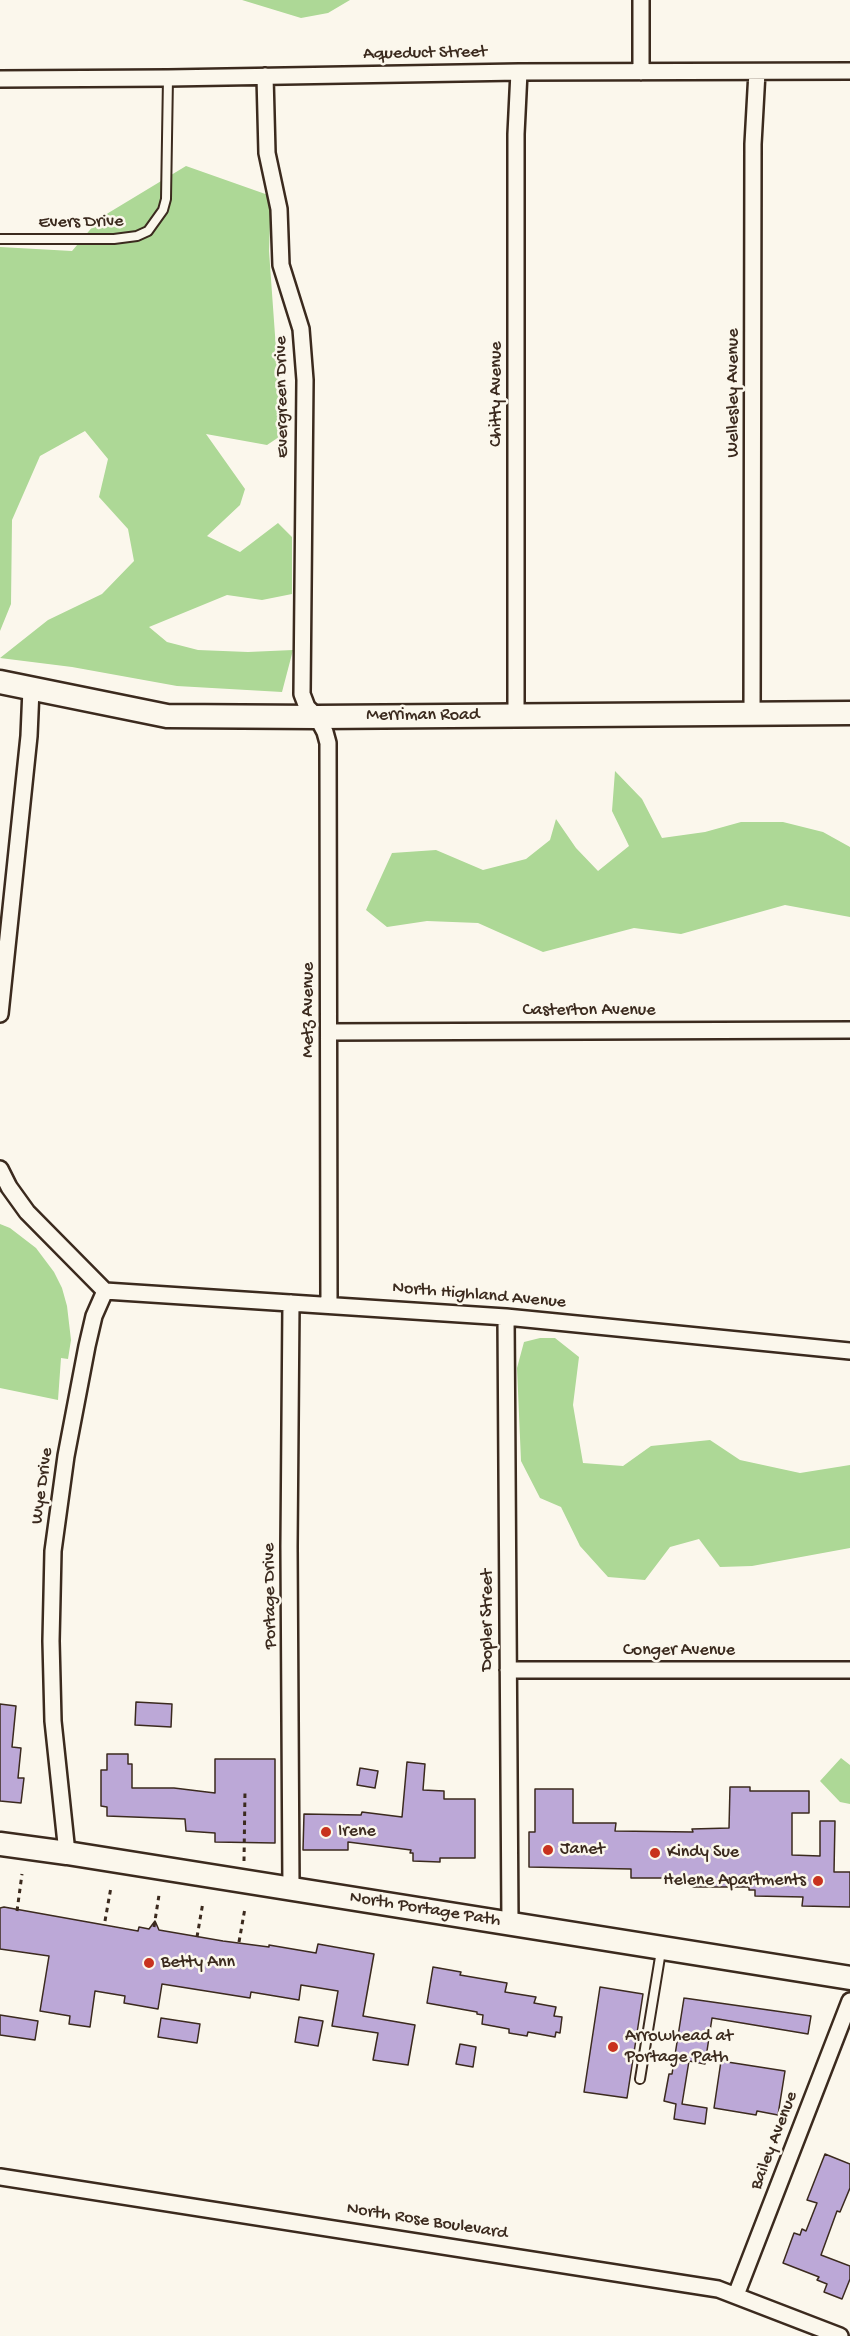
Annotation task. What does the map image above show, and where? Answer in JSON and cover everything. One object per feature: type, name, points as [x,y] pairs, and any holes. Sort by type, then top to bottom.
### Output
[{"type":"main road","name":"Merriman Road","points":[[0,682],[167,716],[850,713]]},
{"type":"main road","name":"North Portage Path","points":[[0,1844],[850,1978]]},
{"type":"street","points":[[641,0],[641,72]]},
{"type":"street","name":"Aqueduct Street","points":[[0,79],[519,72],[850,71]]},
{"type":"street","name":"Chitty Avenue","points":[[516,715],[516,134],[519,72]]},
{"type":"street","name":"Wellesley Avenue","points":[[752,714],[753,144],[757,72]]},
{"type":"street","name":"Evergreen Drive","points":[[265,76],[265,133],[269,170],[279,209],[281,265],[301,328],[305,380],[302,693],[307,707],[317,717]]},
{"type":"street","points":[[0,1014],[29,736],[31,689]]},
{"type":"street","name":"Metz Avenue","points":[[317,717],[325,732],[327,743],[328,1304]]},
{"type":"street","name":"Casterton Avenue","points":[[329,1032],[850,1030]]},
{"type":"street","points":[[0,1169],[9,1187],[27,1212],[105,1291]]},
{"type":"street","name":"North Highland Avenue","points":[[105,1291],[506,1317],[850,1351]]},
{"type":"street","name":"Wye Drive","points":[[67,1853],[53,1721],[51,1641],[53,1551],[66,1456],[87,1346],[94,1316],[105,1291]]},
{"type":"street","name":"Portage Drive","points":[[291,1304],[289,1546],[291,1889]]},
{"type":"street","name":"Dopler Street","points":[[506,1317],[510,1923]]},
{"type":"street","name":"Conger Avenue","points":[[507,1670],[850,1670]]},
{"type":"street","name":"Bailey Avenue","points":[[736,2295],[850,2001]]},
{"type":"street","name":"North Rose Boulevard","points":[[0,2177],[718,2289],[840,2336]]},
{"type":"lane","name":"Evers Drive","points":[[0,239],[114,239],[137,236],[148,231],[163,210],[166,199],[168,78]]},
{"type":"lane","points":[[640,2079],[662,1949]]},
{"type":"path","points":[[244,1861],[245,1790]]},
{"type":"path","points":[[17,1911],[22,1874]]},
{"type":"path","points":[[105,1921],[111,1887]]},
{"type":"path","points":[[154,1927],[159,1895]]},
{"type":"path","points":[[197,1937],[203,1902]]},
{"type":"path","points":[[239,1942],[245,1908]]},
{"type":"green space","points":[[242,0],[350,0],[328,13],[301,18]]},
{"type":"green space","points":[[186,166],[271,196],[269,251],[277,363],[288,402],[282,435],[267,445],[206,434],[245,489],[240,505],[207,536],[240,552],[278,523],[292,537],[292,594],[262,600],[227,595],[149,627],[167,642],[198,650],[248,652],[293,650],[282,692],[177,686],[72,667],[0,658],[48,620],[102,594],[134,561],[128,529],[99,497],[108,459],[85,431],[40,456],[12,520],[11,604],[0,631],[0,247],[72,251],[100,218]]},
{"type":"green space","points":[[615,771],[642,799],[662,838],[705,832],[741,822],[783,822],[823,832],[850,847],[850,917],[785,905],[681,934],[634,928],[543,952],[478,923],[427,921],[387,927],[366,910],[392,853],[436,850],[483,870],[526,859],[550,840],[556,819],[576,848],[598,871],[629,846],[612,811]]},
{"type":"green space","points":[[0,1224],[10,1228],[36,1248],[54,1272],[62,1288],[67,1306],[71,1340],[68,1359],[61,1358],[58,1400],[0,1388]]},
{"type":"green space","points":[[540,1338],[555,1338],[579,1357],[573,1405],[583,1463],[623,1466],[651,1446],[710,1440],[740,1460],[800,1473],[850,1465],[850,1548],[752,1566],[720,1567],[699,1539],[670,1547],[645,1580],[608,1577],[580,1546],[561,1507],[540,1498],[521,1461],[517,1368],[524,1342]]},
{"type":"green space","points":[[841,1758],[850,1765],[850,1804],[840,1802],[820,1781]]},
{"type":"building","points":[[136,1702],[172,1704],[171,1727],[135,1725]]},
{"type":"building","points":[[0,1704],[16,1706],[12,1747],[21,1748],[18,1778],[24,1778],[21,1803],[0,1801]]},
{"type":"building","points":[[107,1754],[128,1754],[128,1764],[132,1764],[132,1788],[174,1788],[215,1793],[215,1759],[275,1759],[275,1843],[215,1842],[215,1833],[186,1831],[185,1819],[107,1816],[107,1807],[101,1806],[101,1770],[107,1770]]},
{"type":"building","points":[[407,1762],[425,1764],[423,1790],[444,1791],[444,1799],[475,1799],[475,1858],[440,1858],[440,1862],[413,1861],[411,1850],[348,1842],[348,1850],[303,1850],[304,1814],[361,1815],[362,1812],[402,1817]]},
{"type":"building","points":[[360,1768],[378,1771],[375,1788],[357,1785]]},
{"type":"building","points":[[730,1787],[750,1787],[750,1791],[809,1791],[809,1813],[792,1813],[792,1855],[820,1856],[820,1821],[835,1821],[834,1872],[850,1872],[850,1907],[802,1906],[803,1897],[755,1896],[755,1890],[749,1890],[749,1887],[693,1887],[693,1878],[631,1878],[631,1869],[529,1867],[529,1832],[535,1832],[535,1789],[573,1789],[573,1823],[616,1823],[615,1831],[693,1832],[692,1829],[729,1828]]},
{"type":"building","points":[[0,1908],[138,1931],[139,1927],[149,1929],[155,1921],[159,1930],[223,1941],[269,1947],[269,1945],[316,1953],[318,1944],[374,1954],[363,2016],[415,2025],[408,2065],[373,2060],[378,2033],[332,2026],[338,1991],[301,1985],[299,2000],[251,1992],[250,1998],[162,1984],[158,2009],[124,2003],[125,1996],[95,1991],[90,2027],[69,2024],[70,2016],[40,2011],[49,1956],[0,1949]]},
{"type":"building","points":[[433,1967],[461,1972],[460,1975],[507,1983],[505,1992],[536,1997],[534,2003],[556,2007],[554,2016],[562,2017],[560,2033],[556,2032],[555,2037],[528,2032],[527,2036],[509,2033],[509,2029],[482,2024],[483,2015],[477,2012],[427,2003]]},
{"type":"building","name":"Arrowhead at Portage Path","points":[[600,1987],[643,1994],[627,2098],[584,2092]]},
{"type":"building","points":[[684,1998],[811,2016],[808,2034],[712,2018],[705,2064],[689,2061],[682,2104],[707,2108],[705,2124],[674,2119],[676,2104],[664,2101],[669,2074],[672,2074]]},
{"type":"building","points":[[0,2015],[38,2021],[35,2040],[0,2035]]},
{"type":"building","points":[[299,2017],[323,2021],[318,2046],[295,2042]]},
{"type":"building","points":[[161,2018],[200,2024],[197,2043],[158,2037]]},
{"type":"building","points":[[460,2044],[476,2047],[473,2067],[456,2064]]},
{"type":"building","points":[[721,2061],[785,2071],[778,2115],[757,2111],[756,2115],[714,2108]]},
{"type":"building","points":[[825,2154],[850,2164],[850,2188],[840,2212],[837,2211],[821,2255],[850,2266],[850,2279],[842,2299],[824,2292],[827,2284],[817,2280],[819,2277],[783,2263],[794,2233],[800,2235],[802,2229],[806,2231],[817,2203],[807,2200]]},
{"type":"place","name":"Irene","points":[[326,1832]]},
{"type":"place","name":"Janet","points":[[548,1850]]},
{"type":"place","name":"Kindy Sue","points":[[655,1853]]},
{"type":"place","name":"Helene Apartments","points":[[818,1881]]},
{"type":"place","name":"Betty Ann","points":[[149,1963]]},
{"type":"place","name":"Arrowhead at Portage Path","points":[[613,2047]]}]
